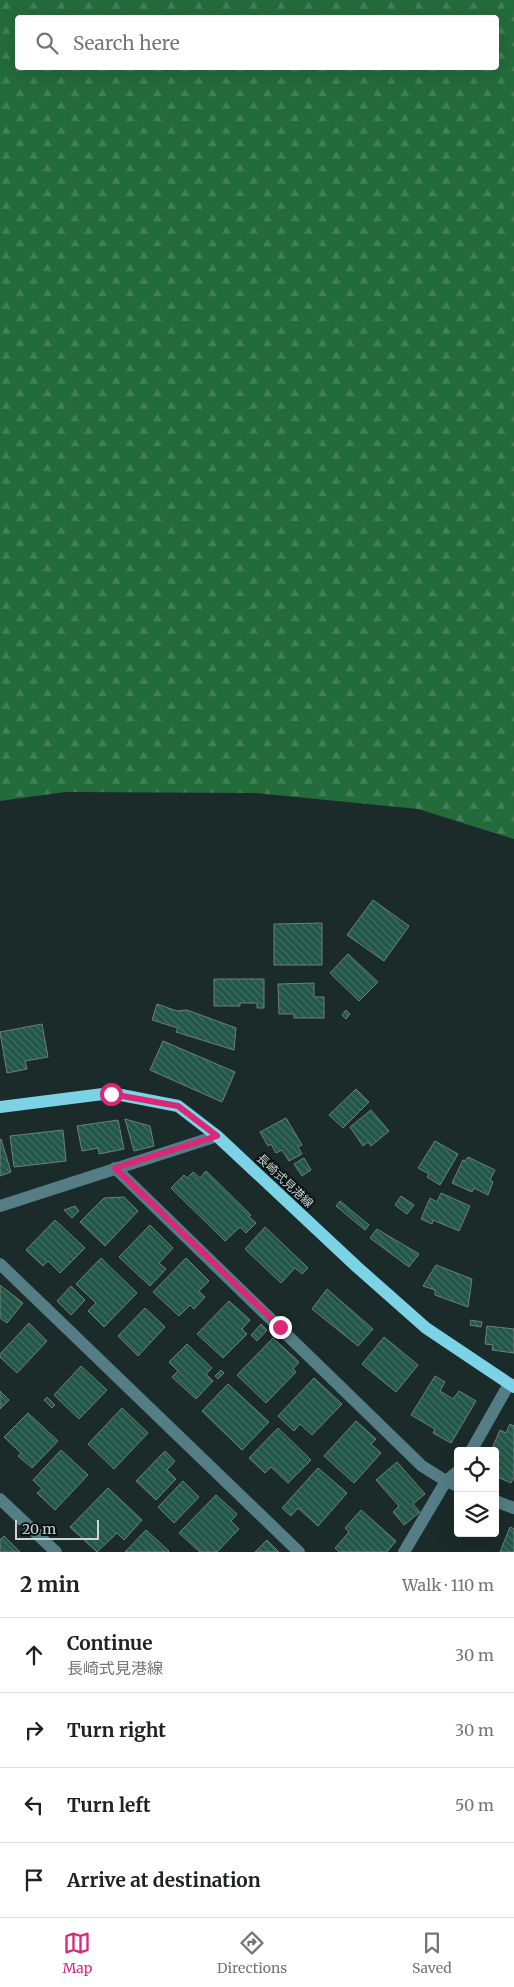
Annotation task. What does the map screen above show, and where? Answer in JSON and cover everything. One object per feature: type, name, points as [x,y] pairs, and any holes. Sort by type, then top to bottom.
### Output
[{"type":"main road","name":"長崎式見港線","points":[[0,1107],[111,1094],[178,1106],[217,1136],[357,1267],[426,1328],[512,1385]]},
{"type":"street","points":[[0,1206],[217,1136]]},
{"type":"street","points":[[115,1168],[422,1466],[452,1484],[404,1552]]},
{"type":"street","points":[[0,1264],[299,1552]]},
{"type":"street","points":[[473,1447],[512,1385]]},
{"type":"street","points":[[0,1499],[56,1552]]},
{"type":"street","points":[[499,1502],[514,1508]]},
{"type":"green space","points":[[0,0],[514,0],[514,839],[418,809],[256,793],[65,792],[0,801]]},
{"type":"building","points":[[373,900],[409,926],[384,961],[347,935]]},
{"type":"building","points":[[322,923],[322,965],[274,965],[274,924]]},
{"type":"building","points":[[348,954],[378,982],[359,1001],[330,973]]},
{"type":"building","points":[[214,979],[264,979],[264,1008],[257,1008],[257,1003],[240,1003],[240,1006],[214,1006]]},
{"type":"building","points":[[314,983],[314,997],[324,997],[324,1018],[294,1018],[294,1014],[279,1014],[278,984]]},
{"type":"building","points":[[157,1004],[177,1011],[187,1010],[236,1028],[234,1050],[176,1032],[178,1028],[152,1020]]},
{"type":"building","points":[[346,1010],[350,1014],[346,1019],[342,1015]]},
{"type":"building","points":[[42,1024],[48,1057],[25,1061],[27,1069],[7,1073],[0,1032]]},
{"type":"building","points":[[163,1041],[235,1072],[222,1102],[150,1070]]},
{"type":"building","points":[[356,1089],[369,1102],[343,1128],[329,1115]]},
{"type":"building","points":[[371,1110],[389,1131],[371,1146],[368,1142],[363,1146],[350,1127]]},
{"type":"building","points":[[286,1118],[302,1145],[298,1147],[302,1154],[289,1161],[282,1150],[276,1153],[271,1144],[268,1146],[260,1132]]},
{"type":"building","points":[[125,1119],[150,1126],[154,1146],[134,1151]]},
{"type":"building","points":[[118,1120],[124,1149],[99,1154],[98,1148],[82,1151],[77,1126]]},
{"type":"building","points":[[63,1130],[66,1161],[14,1167],[10,1136]]},
{"type":"building","points":[[0,1140],[11,1172],[0,1176]]},
{"type":"building","points":[[435,1141],[458,1154],[440,1185],[427,1177],[429,1174],[418,1168]]},
{"type":"building","points":[[468,1157],[495,1170],[490,1180],[493,1182],[488,1195],[474,1188],[472,1192],[452,1183],[463,1160],[465,1161]]},
{"type":"building","points":[[304,1158],[311,1170],[302,1176],[294,1164]]},
{"type":"building","points":[[206,1171],[251,1215],[249,1217],[256,1223],[246,1233],[240,1227],[225,1241],[171,1188],[184,1175],[187,1178],[193,1172],[200,1178]]},
{"type":"building","points":[[441,1193],[470,1206],[459,1231],[433,1220],[432,1224],[421,1219],[430,1198],[437,1202]]},
{"type":"building","points":[[401,1196],[414,1205],[407,1214],[395,1205]]},
{"type":"building","points":[[124,1197],[138,1211],[105,1246],[80,1222],[104,1198]]},
{"type":"building","points":[[340,1201],[369,1225],[365,1230],[336,1206]]},
{"type":"building","points":[[75,1206],[79,1211],[72,1218],[64,1210]]},
{"type":"building","points":[[55,1220],[85,1248],[60,1273],[48,1261],[43,1266],[26,1250]]},
{"type":"building","points":[[150,1225],[173,1248],[159,1263],[166,1269],[150,1286],[119,1257]]},
{"type":"building","points":[[265,1227],[308,1268],[302,1274],[295,1268],[281,1283],[245,1249]]},
{"type":"building","points":[[377,1229],[419,1254],[409,1267],[370,1238]]},
{"type":"building","points":[[101,1258],[137,1293],[104,1327],[88,1311],[96,1303],[76,1284]]},
{"type":"building","points":[[186,1258],[209,1281],[199,1291],[205,1297],[194,1309],[190,1305],[179,1316],[153,1292]]},
{"type":"building","points":[[436,1265],[472,1279],[468,1307],[435,1295],[435,1290],[423,1286]]},
{"type":"building","points":[[0,1285],[23,1303],[7,1323],[0,1318]]},
{"type":"building","points":[[71,1286],[85,1300],[71,1315],[57,1301]]},
{"type":"building","points":[[327,1289],[373,1329],[358,1346],[312,1309]]},
{"type":"building","points":[[229,1301],[250,1320],[242,1329],[247,1334],[223,1358],[197,1334]]},
{"type":"building","points":[[145,1308],[165,1327],[138,1356],[118,1336]]},
{"type":"building","points":[[471,1320],[482,1322],[481,1327],[470,1325]]},
{"type":"building","points":[[29,1323],[47,1341],[17,1373],[0,1357],[0,1354]]},
{"type":"building","points":[[261,1324],[267,1330],[257,1341],[251,1335]]},
{"type":"building","points":[[487,1326],[514,1329],[514,1353],[492,1350],[493,1345],[485,1344]]},
{"type":"building","points":[[384,1337],[418,1365],[396,1392],[362,1364]]},
{"type":"building","points":[[273,1338],[299,1362],[293,1369],[296,1372],[266,1403],[237,1375]]},
{"type":"building","points":[[187,1344],[212,1368],[206,1374],[213,1381],[196,1399],[172,1377],[178,1371],[169,1362]]},
{"type":"building","points":[[81,1366],[107,1390],[79,1419],[54,1395]]},
{"type":"building","points":[[221,1370],[224,1373],[218,1379],[215,1376]]},
{"type":"building","points":[[435,1376],[445,1382],[440,1391],[453,1399],[459,1391],[476,1401],[451,1443],[433,1433],[435,1429],[411,1415]]},
{"type":"building","points":[[314,1378],[342,1404],[312,1435],[300,1424],[294,1431],[278,1416]]},
{"type":"building","points":[[228,1384],[269,1422],[242,1450],[202,1411]]},
{"type":"building","points":[[0,1391],[9,1400],[0,1409]]},
{"type":"building","points":[[47,1397],[55,1405],[52,1408],[44,1400]]},
{"type":"building","points":[[122,1408],[148,1433],[114,1469],[88,1444]]},
{"type":"building","points":[[28,1413],[58,1441],[32,1468],[18,1456],[21,1453],[4,1437]]},
{"type":"building","points":[[356,1421],[376,1439],[371,1444],[381,1453],[354,1483],[324,1456]]},
{"type":"building","points":[[510,1424],[514,1426],[514,1477],[511,1483],[499,1478],[499,1447],[493,1447],[500,1430],[506,1433]]},
{"type":"building","points":[[278,1428],[311,1460],[288,1483],[271,1467],[265,1473],[249,1458]]},
{"type":"building","points":[[61,1450],[88,1475],[55,1510],[37,1493],[42,1489],[33,1480]]},
{"type":"building","points":[[165,1451],[175,1461],[167,1470],[176,1479],[156,1500],[136,1481]]},
{"type":"building","points":[[397,1462],[425,1494],[413,1504],[420,1512],[404,1525],[393,1512],[399,1506],[376,1480]]},
{"type":"building","points":[[318,1468],[347,1493],[318,1526],[298,1508],[291,1516],[282,1508]]},
{"type":"building","points":[[183,1481],[199,1497],[174,1523],[158,1507]]},
{"type":"building","points":[[108,1488],[142,1520],[124,1540],[117,1533],[97,1552],[70,1527]]},
{"type":"building","points":[[216,1495],[237,1514],[231,1521],[239,1529],[217,1552],[200,1552],[179,1533]]},
{"type":"building","points":[[361,1510],[396,1541],[387,1552],[339,1552],[335,1548],[349,1532],[345,1528]]},
{"type":"building","points":[[510,1527],[514,1529],[514,1552],[500,1552]]},
{"type":"building","points":[[146,1530],[169,1551],[125,1552]]},
{"type":"building","points":[[4,1536],[20,1552],[0,1552],[0,1540]]},
{"type":"building","points":[[267,1540],[279,1552],[255,1552]]},
{"type":"route","points":[[111,1094],[178,1106],[217,1136],[115,1168],[280,1327]]}]
